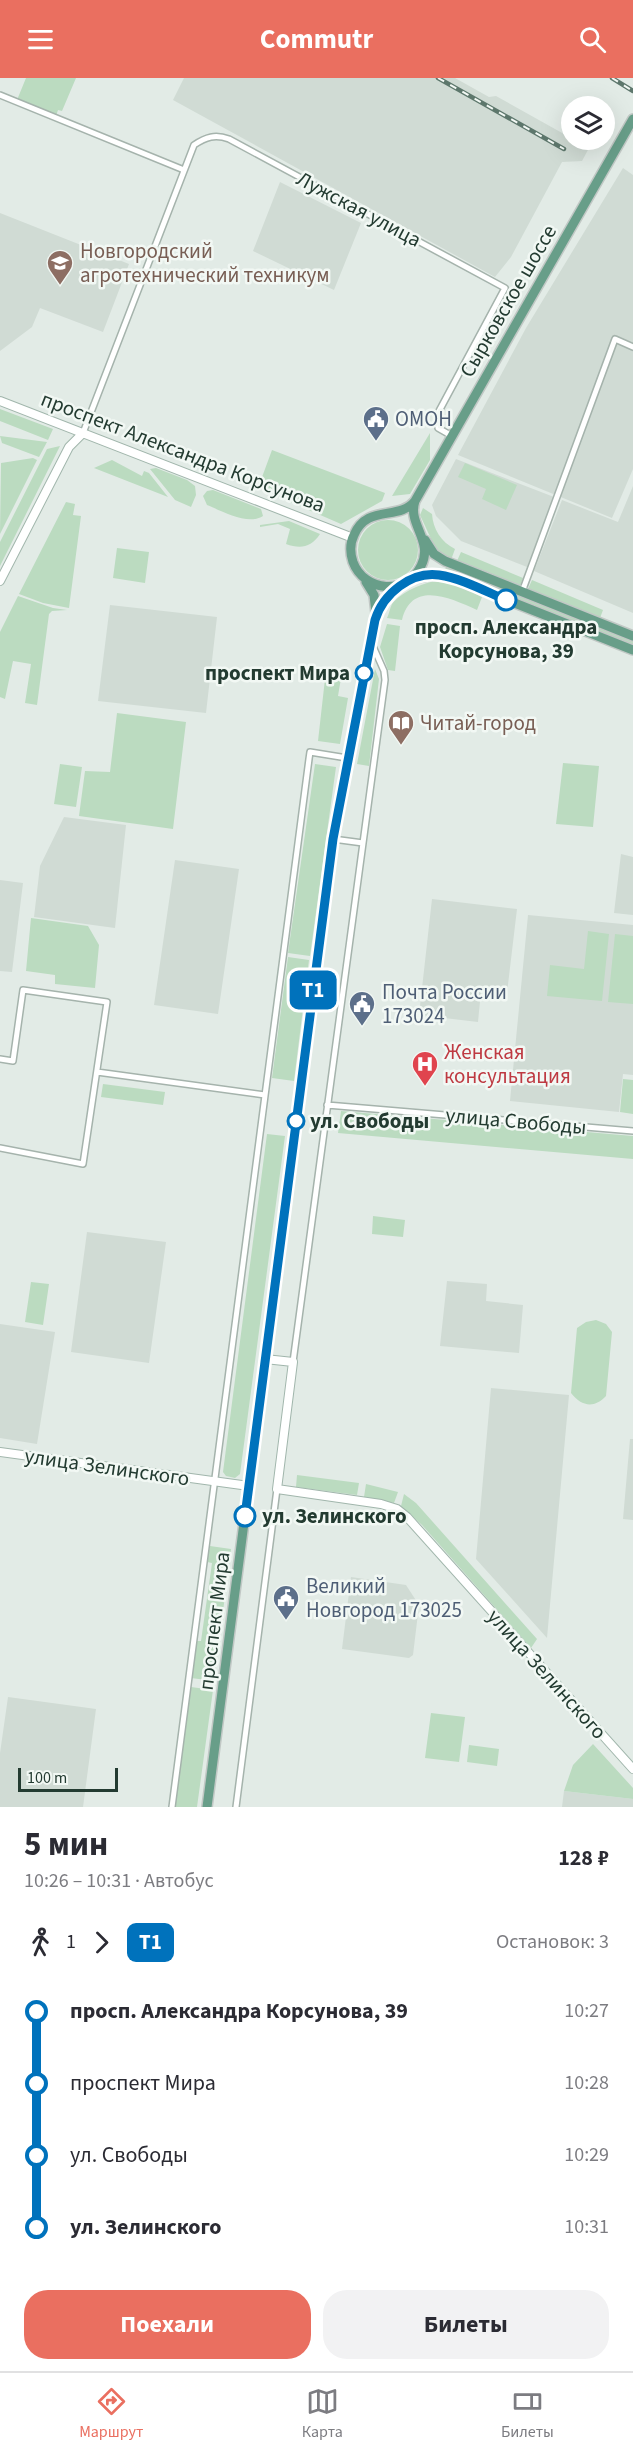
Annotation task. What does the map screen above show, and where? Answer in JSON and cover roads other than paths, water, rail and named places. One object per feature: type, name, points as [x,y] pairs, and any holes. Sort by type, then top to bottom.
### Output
[{"type":"main road","name":"Сырковское шоссе","points":[[415,501],[633,119]]},
{"type":"main road","points":[[415,501],[406,508],[381,513],[364,521],[353,538],[351,558],[361,575],[372,583],[385,587],[432,574],[449,577],[633,650]]},
{"type":"main road","points":[[406,582],[423,564],[426,550],[413,511],[415,501]]},
{"type":"main road","points":[[381,513],[403,515],[421,533],[438,557],[633,636]]},
{"type":"main road","name":"проспект Мира","points":[[207,1807],[333,839],[375,620],[374,595],[361,575]]},
{"type":"main road","name":"проспект Мира","points":[[375,620],[387,596],[406,582]]},
{"type":"street","points":[[0,95],[184,170],[83,433],[69,447],[0,581]]},
{"type":"street","name":"Лужская улица","points":[[184,170],[194,145],[210,136],[229,139],[505,288],[438,413],[438,428],[452,436]]},
{"type":"street","points":[[522,592],[615,339],[633,347]]},
{"type":"street","name":"проспект Александра Корсунова","points":[[0,401],[353,538]]},
{"type":"street","points":[[237,1807],[293,1362],[385,680],[384,671],[371,641]]},
{"type":"street","points":[[172,1807],[310,752],[347,758]]},
{"type":"street","points":[[333,839],[363,843]]},
{"type":"street","points":[[0,1059],[13,1061],[23,990],[107,1002],[83,1164],[0,1148]]},
{"type":"street","points":[[97,1072],[265,1095]]},
{"type":"street","name":"улица Свободы","points":[[327,1105],[633,1131]]},
{"type":"street","points":[[266,1359],[293,1362]]},
{"type":"street","name":"улица Зелинского","points":[[0,1452],[249,1486]]},
{"type":"street","name":"улица Зелинского","points":[[277,1489],[381,1504],[397,1509],[407,1517],[633,1769]]},
{"type":"railway","points":[[438,78],[561,147]]},
{"type":"railway","points":[[612,78],[633,91]]},
{"type":"place","name":"Новгородский агротехнический техникум","points":[[60,286]]},
{"type":"place","name":"ОМОН","points":[[376,442]]},
{"type":"place","name":"просп. Александра Корсунова, 39","points":[[506,600]]},
{"type":"place","name":"проспект Мира","points":[[364,673]]},
{"type":"place","name":"Читай-город","points":[[401,746]]},
{"type":"place","name":"Почта России 173024","points":[[362,1027]]},
{"type":"place","name":"Женская консультация","points":[[425,1087]]},
{"type":"place","name":"ул. Свободы","points":[[296,1121]]},
{"type":"place","name":"ул. Зелинского","points":[[245,1516]]},
{"type":"place","name":"Великий Новгород 173025","points":[[286,1621]]}]
